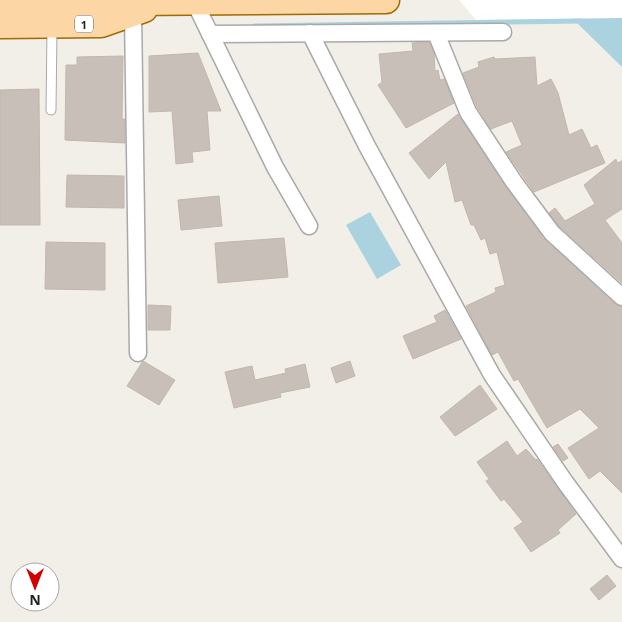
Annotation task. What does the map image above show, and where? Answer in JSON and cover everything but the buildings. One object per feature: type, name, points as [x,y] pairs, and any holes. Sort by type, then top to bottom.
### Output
[{"type":"main road","name":"1","points":[[0,3],[386,0]]},
{"type":"main road","name":"1","points":[[0,25],[101,24],[164,1]]},
{"type":"street","points":[[194,1],[278,175],[309,226]]},
{"type":"street","points":[[133,13],[138,353]]},
{"type":"street","points":[[210,34],[503,32]]},
{"type":"street","points":[[436,33],[468,112],[514,182],[552,233],[622,297]]},
{"type":"street","points":[[310,34],[367,146],[492,375],[565,482],[622,558]]},
{"type":"lane","points":[[52,24],[52,110]]},
{"type":"water","points":[[558,0],[622,0],[622,67],[575,21]]},
{"type":"water","points":[[370,212],[401,265],[377,279],[346,225]]},
{"type":"pier","points":[[459,0],[622,0],[622,18],[476,20]]},
{"type":"waterway","points":[[255,26],[581,21]]}]
